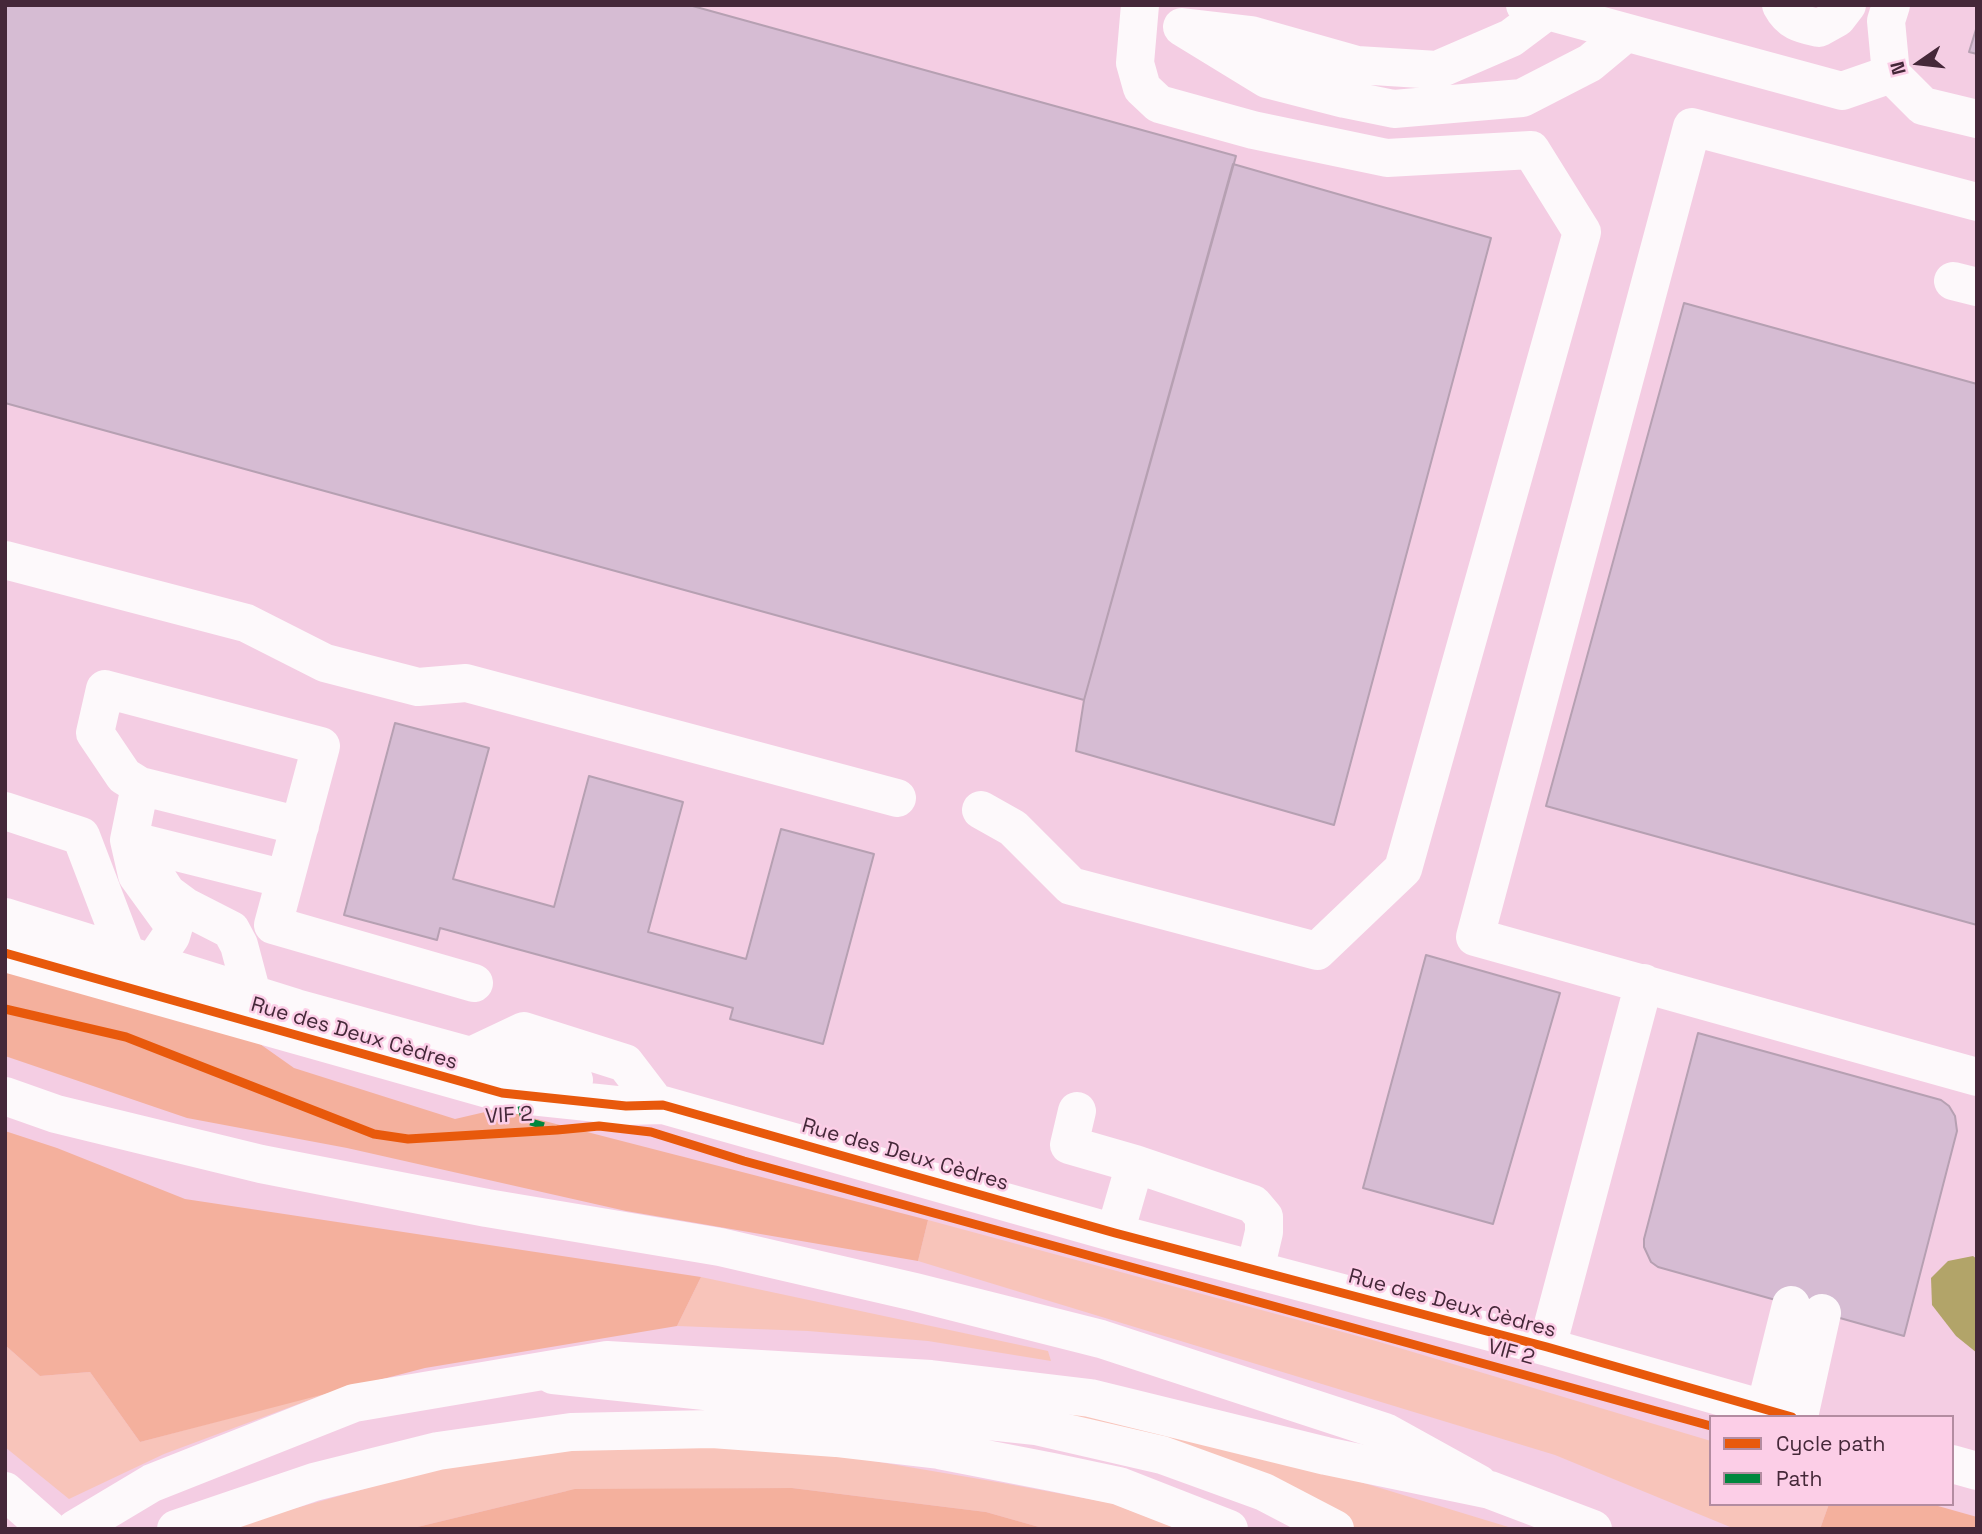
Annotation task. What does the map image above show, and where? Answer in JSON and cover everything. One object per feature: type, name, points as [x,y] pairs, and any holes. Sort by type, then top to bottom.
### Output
[{"type":"street","points":[[981,810],[1013,828],[1070,886],[1317,951],[1403,869],[1581,232],[1531,150],[1387,158],[1254,130],[1158,104],[1142,88],[1135,63],[1142,5],[1267,79],[1345,99],[1394,108],[1522,98],[1590,63],[1626,33]]},
{"type":"street","points":[[1781,5],[1788,17],[1797,23],[1819,28],[1837,18],[1847,5]]},
{"type":"street","points":[[1891,5],[1886,21],[1891,74],[1923,106],[1977,120]]},
{"type":"street","points":[[1182,27],[1251,35],[1357,65],[1437,70],[1511,38],[1536,8],[1842,90],[1891,74]]},
{"type":"street","points":[[1977,202],[1692,127],[1475,936],[1977,1077]]},
{"type":"street","points":[[5,560],[246,623],[325,663],[418,687],[466,683],[897,798]]},
{"type":"street","points":[[300,826],[140,786],[124,776],[95,733],[105,689],[321,746],[300,826],[273,925],[474,983]]},
{"type":"street","points":[[140,786],[131,849],[137,876],[187,921],[222,923],[231,930],[239,945],[252,995]]},
{"type":"street","points":[[5,811],[81,836],[139,959],[187,921]]},
{"type":"street","points":[[131,849],[285,879]]},
{"type":"street","name":"Rue des Deux Cèdres","points":[[5,917],[252,995],[471,1056],[657,1101],[1115,1233],[1785,1414]]},
{"type":"street","name":"Rue des Deux Cèdres","points":[[5,953],[502,1093],[626,1106],[657,1101]]},
{"type":"street","points":[[1547,1348],[1644,983]]},
{"type":"street","points":[[5,1096],[56,1114],[261,1164],[487,1208],[720,1247],[1101,1339],[1385,1432],[1490,1490],[1593,1529]]},
{"type":"street","points":[[1077,1111],[1069,1145],[1253,1204],[1264,1217],[1264,1232],[1255,1270]]},
{"type":"street","points":[[1115,1233],[1135,1164]]},
{"type":"street","points":[[1785,1414],[1807,1309]]},
{"type":"street","points":[[75,1529],[152,1483],[354,1403],[607,1360],[931,1379],[1090,1398],[1326,1456],[1490,1490]]},
{"type":"street","points":[[531,1372],[1036,1426],[1163,1455],[1264,1492],[1335,1529]]},
{"type":"street","points":[[176,1529],[314,1482],[438,1451],[571,1432],[712,1430],[836,1438],[939,1450],[1002,1462],[1119,1486],[1229,1529]]},
{"type":"street","points":[[1954,1465],[1977,1471]]},
{"type":"street","points":[[5,1491],[48,1529]]},
{"type":"shaded area","points":[[5,5],[1977,5],[1977,1529],[5,1529]]},
{"type":"shaded area","points":[[5,965],[243,1032],[294,1068],[455,1119],[498,1109],[928,1220],[918,1261],[626,1211],[347,1148],[187,1118],[5,1056]]},
{"type":"shaded area","points":[[5,1131],[57,1148],[185,1199],[701,1277],[677,1326],[425,1368],[140,1442],[90,1372],[40,1376],[5,1345]]},
{"type":"shaded area","points":[[928,1220],[1376,1341],[1709,1440],[1709,1506],[1828,1506],[1820,1529],[1735,1529],[1555,1455],[918,1261]]},
{"type":"shaded area","points":[[1973,1256],[1977,1259],[1977,1353],[1956,1336],[1932,1305],[1931,1278],[1948,1261]]},
{"type":"shaded area","points":[[701,1277],[1048,1351],[1051,1361],[928,1341],[808,1331],[677,1326]]},
{"type":"shaded area","points":[[5,1345],[40,1376],[90,1372],[140,1442],[336,1390],[164,1454],[69,1499],[5,1447]]},
{"type":"shaded area","points":[[1079,1412],[1252,1449],[1515,1529],[1356,1529],[1283,1483],[1062,1420]]},
{"type":"shaded area","points":[[695,1441],[832,1454],[997,1482],[1111,1503],[1178,1529],[1046,1529],[986,1512],[792,1488],[567,1491],[409,1529],[221,1529],[475,1458]]},
{"type":"shaded area","points":[[792,1488],[986,1512],[1046,1529],[409,1529],[575,1489]]},
{"type":"shaded area","points":[[1828,1506],[1938,1506],[1977,1517],[1977,1529],[1820,1529]]},
{"type":"building","points":[[5,5],[689,5],[1236,156],[1084,700],[5,403]]},
{"type":"building","points":[[1977,26],[1977,54],[1969,52]]},
{"type":"building","points":[[1233,164],[1491,238],[1334,825],[1076,751],[1084,700]]},
{"type":"building","points":[[1684,303],[1977,384],[1977,925],[1546,806]]},
{"type":"building","points":[[395,723],[489,748],[453,879],[554,907],[589,776],[683,802],[648,932],[746,959],[781,829],[874,854],[823,1044],[730,1019],[733,1008],[440,928],[437,940],[344,915]]},
{"type":"building","points":[[1426,955],[1560,993],[1493,1224],[1363,1188]]},
{"type":"building","points":[[1698,1033],[1941,1100],[1949,1106],[1955,1116],[1957,1131],[1904,1336],[1658,1267],[1651,1262],[1644,1247],[1644,1239]]},
{"type":"marked path","points":[[521,1106],[524,1120],[544,1126]]},
{"type":"cycle path","name":"VIF 2","points":[[5,953],[502,1093],[626,1106],[663,1105],[1115,1233],[1547,1347],[1785,1415]]},
{"type":"cycle path","name":"VIF 2","points":[[5,1009],[126,1037],[374,1134],[408,1139],[599,1126],[651,1132],[744,1161],[1709,1425]]}]
